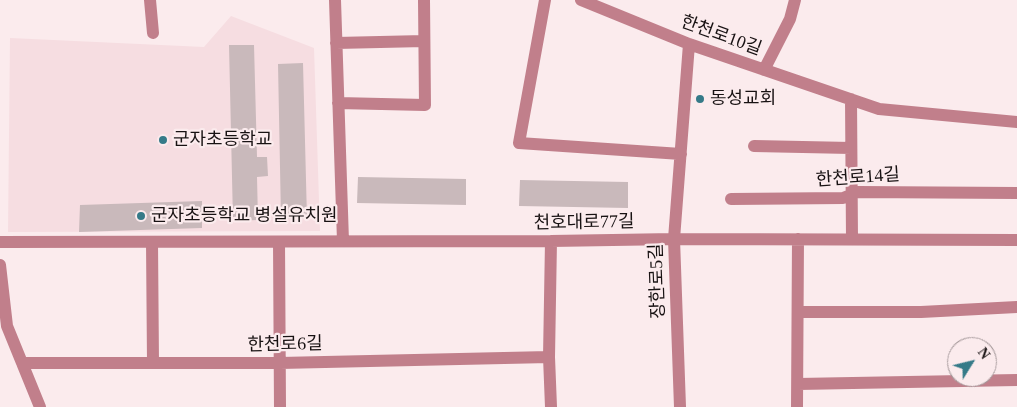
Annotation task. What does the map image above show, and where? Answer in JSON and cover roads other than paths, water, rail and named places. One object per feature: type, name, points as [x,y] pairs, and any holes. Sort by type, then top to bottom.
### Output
[{"type":"street","points":[[150,0],[153,33]]},
{"type":"street","points":[[335,0],[343,242]]},
{"type":"street","points":[[338,103],[425,105],[424,0]]},
{"type":"street","points":[[545,0],[519,143],[681,154]]},
{"type":"street","name":"한천로10길","points":[[581,0],[689,44],[879,109],[1017,122]]},
{"type":"street","points":[[764,70],[790,19],[795,0]]},
{"type":"street","points":[[336,43],[424,41]]},
{"type":"street","name":"장한로5길","points":[[680,407],[674,239],[689,44]]},
{"type":"street","points":[[851,99],[852,240]]},
{"type":"street","points":[[754,146],[851,148]]},
{"type":"street","name":"한천로14길","points":[[731,199],[842,198],[858,192],[1017,193]]},
{"type":"street","name":"천호대로77길","points":[[0,242],[343,242],[674,239],[1017,240]]},
{"type":"street","points":[[797,407],[798,239]]},
{"type":"street","points":[[551,241],[549,357],[551,407]]},
{"type":"street","points":[[152,242],[153,363]]},
{"type":"street","points":[[279,242],[280,407]]},
{"type":"street","points":[[0,265],[7,326],[40,407]]},
{"type":"street","points":[[798,312],[920,312],[1017,307]]},
{"type":"street","name":"한천로6길","points":[[22,363],[280,363],[549,357]]},
{"type":"street","points":[[798,384],[1017,380]]},
{"type":"place","name":"동성교회","points":[[700,99]]},
{"type":"place","name":"군자초등학교","points":[[163,140]]},
{"type":"place","name":"군자초등학교 병설유치원","points":[[141,216]]}]
